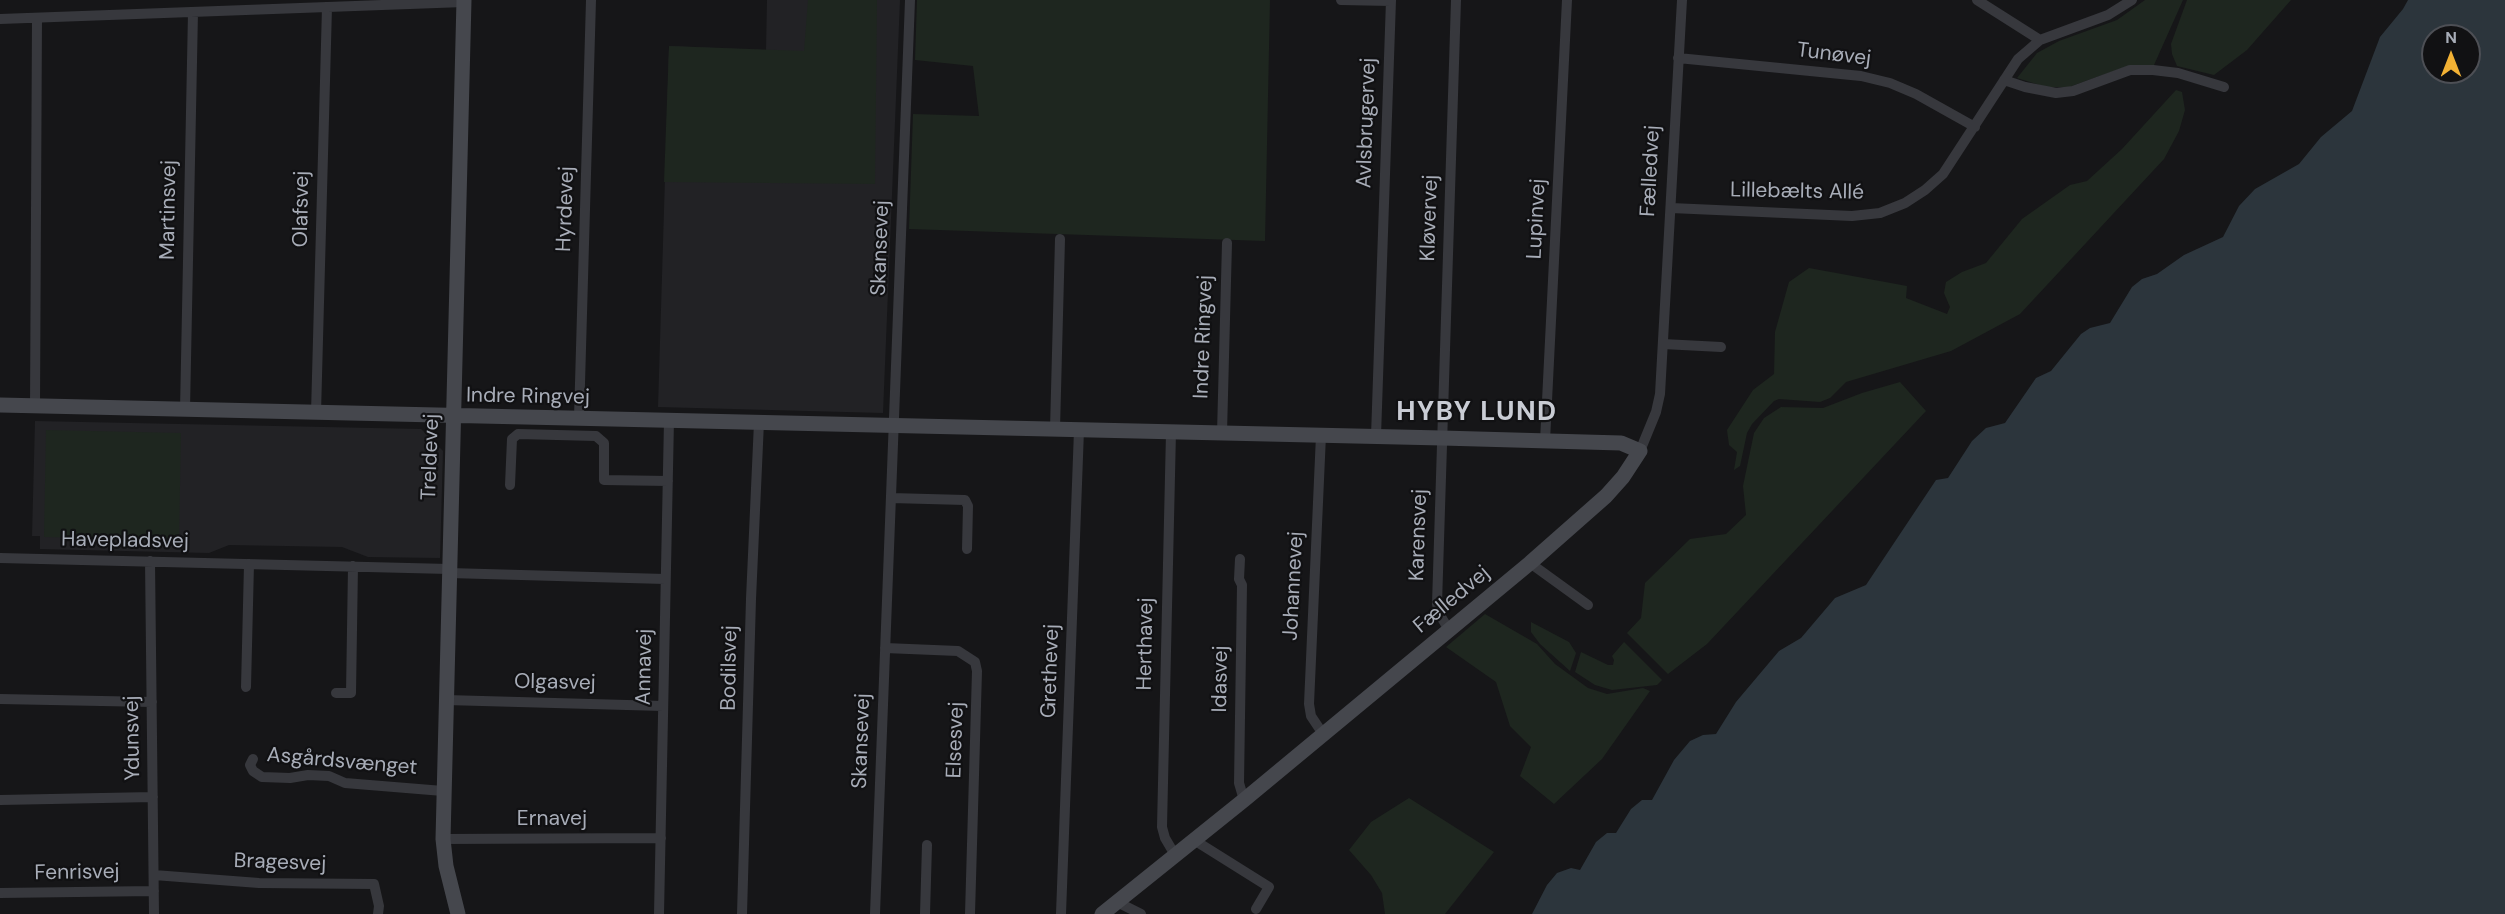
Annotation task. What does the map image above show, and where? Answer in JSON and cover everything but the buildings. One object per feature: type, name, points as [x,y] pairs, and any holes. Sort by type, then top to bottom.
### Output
[{"type":"street","name":"Hyrdevej","points":[[579,418],[591,0]]},
{"type":"street","name":"Skansevej","points":[[874,914],[910,0]]},
{"type":"street","name":"Avlsbrugervej","points":[[1341,0],[1391,1],[1376,436]]},
{"type":"street","name":"Kløvervej","points":[[1442,438],[1456,0]]},
{"type":"street","name":"Lupinvej","points":[[1545,441],[1567,0]]},
{"type":"street","name":"Fælledvej","points":[[1102,914],[1244,800],[1530,563],[1606,496],[1623,477],[1640,452],[1656,412],[1663,344],[1682,0]]},
{"type":"street","points":[[1977,0],[2040,40]]},
{"type":"street","name":"Lillebælts Allé","points":[[1671,208],[1852,216],[1880,213],[1905,203],[1942,174],[2018,59],[2040,40],[2108,15],[2132,0]]},
{"type":"street","points":[[0,19],[327,7],[352,3],[464,1]]},
{"type":"street","name":"Treldevej","points":[[458,914],[442,839],[464,1]]},
{"type":"street","name":"Olafsvej","points":[[316,413],[327,7]]},
{"type":"street","name":"Martinsvej","points":[[185,410],[193,12]]},
{"type":"street","points":[[35,406],[37,18]]},
{"type":"street","name":"Tunøvej","points":[[1678,58],[1861,76],[1890,83],[1916,94],[1975,127]]},
{"type":"street","points":[[2004,80],[2056,93],[2073,90],[2130,70],[2153,70],[2178,73],[2224,87]]},
{"type":"street","points":[[1054,429],[1060,239]]},
{"type":"street","name":"Indre Ringvej","points":[[1222,433],[1227,243]]},
{"type":"street","points":[[1663,344],[1721,347]]},
{"type":"street","name":"Indre Ringvej","points":[[0,405],[1621,443],[1640,452]]},
{"type":"street","name":"Annavej","points":[[659,914],[669,420]]},
{"type":"street","name":"Bodilsvej","points":[[742,914],[751,599],[759,423]]},
{"type":"street","name":"Grethevej","points":[[1061,914],[1079,430]]},
{"type":"street","name":"Herthavej","points":[[1171,432],[1162,827],[1165,838],[1175,855]]},
{"type":"street","points":[[510,485],[512,439],[518,434],[596,436],[604,443],[604,480],[668,481]]},
{"type":"street","name":"Johannevej","points":[[1321,435],[1309,704],[1311,716],[1323,734]]},
{"type":"street","name":"Karensvej","points":[[1442,438],[1437,604],[1440,615],[1449,630]]},
{"type":"street","points":[[891,498],[965,500],[968,506],[967,549]]},
{"type":"street","name":"Havepladsvej","points":[[0,558],[353,566],[665,579]]},
{"type":"street","name":"Idasvej","points":[[1240,559],[1239,579],[1242,585],[1239,783],[1244,800]]},
{"type":"street","name":"Ydunsvej","points":[[150,561],[154,914]]},
{"type":"street","points":[[1530,563],[1588,605]]},
{"type":"street","points":[[246,687],[249,564]]},
{"type":"street","points":[[336,693],[351,693],[353,566]]},
{"type":"street","name":"Elsesvej","points":[[885,648],[958,651],[975,662],[977,681],[970,914]]},
{"type":"street","points":[[0,699],[152,702]]},
{"type":"street","name":"Olgasvej","points":[[446,700],[663,706]]},
{"type":"street","name":"Asgårdsvænget","points":[[254,759],[250,765],[253,771],[262,777],[329,776],[345,783],[443,791]]},
{"type":"street","points":[[0,800],[153,797]]},
{"type":"street","name":"Ernavej","points":[[442,839],[661,838]]},
{"type":"street","points":[[1194,840],[1269,887],[1256,909]]},
{"type":"street","points":[[925,914],[927,845]]},
{"type":"street","name":"Bragesvej","points":[[154,875],[259,883],[374,884],[380,906],[378,914]]},
{"type":"street","name":"Fenrisvej","points":[[0,893],[154,891]]},
{"type":"street","points":[[1117,902],[1141,914]]},
{"type":"shaded area","points":[[767,0],[900,0],[883,413],[658,407],[669,46],[766,50]]},
{"type":"shaded area","points":[[808,0],[877,0],[875,184],[664,182],[669,46],[804,51]]},
{"type":"shaded area","points":[[917,0],[1270,0],[1265,241],[909,229],[913,114],[979,116],[973,66],[915,60]]},
{"type":"shaded area","points":[[2145,0],[2183,0],[2154,65],[2125,67],[2069,87],[2046,87],[2017,78],[2037,53],[2059,41],[2117,20]]},
{"type":"shaded area","points":[[2187,0],[2291,0],[2247,50],[2214,75],[2177,66],[2172,54],[2171,44]]},
{"type":"shaded area","points":[[2408,0],[2505,0],[2505,914],[1532,914],[1547,885],[1557,873],[1571,868],[1580,870],[1596,842],[1607,833],[1616,833],[1631,809],[1642,800],[1652,800],[1674,760],[1690,741],[1703,735],[1716,734],[1736,702],[1779,651],[1801,638],[1835,598],[1866,585],[1936,480],[1948,478],[1972,441],[1986,428],[2005,423],[2036,378],[2051,371],[2081,334],[2090,328],[2110,323],[2132,287],[2142,279],[2157,274],[2184,255],[2223,237],[2239,206],[2255,189],[2299,164],[2321,137],[2352,111],[2380,37]]},
{"type":"shaded area","points":[[2176,90],[2182,92],[2185,110],[2179,131],[2164,159],[2020,314],[1951,351],[1846,382],[1830,398],[1820,402],[1779,399],[1774,401],[1752,424],[1747,433],[1740,466],[1734,470],[1737,452],[1729,445],[1727,430],[1753,390],[1774,374],[1775,332],[1789,282],[1809,268],[1907,286],[1906,298],[1947,314],[1950,307],[1944,293],[1946,282],[1962,272],[1986,263],[2022,219],[2070,185],[2087,181],[2122,149]]},
{"type":"shaded area","points":[[1900,382],[1926,411],[1707,644],[1668,674],[1627,633],[1641,618],[1645,583],[1690,539],[1726,534],[1746,515],[1743,486],[1754,433],[1764,418],[1781,407],[1823,408]]},
{"type":"shaded area","points":[[35,421],[421,429],[443,451],[440,558],[368,557],[342,547],[229,545],[209,553],[40,549],[40,536],[32,536]]},
{"type":"shaded area","points":[[46,430],[181,433],[179,540],[44,537]]},
{"type":"shaded area","points":[[1485,614],[1537,644],[1555,664],[1588,688],[1607,694],[1643,688],[1650,691],[1602,759],[1554,804],[1520,776],[1531,747],[1510,726],[1496,682],[1446,647]]},
{"type":"shaded area","points":[[1531,622],[1569,642],[1576,653],[1570,671],[1540,644],[1531,632]]},
{"type":"shaded area","points":[[1624,642],[1662,680],[1657,685],[1612,690],[1595,685],[1575,672],[1581,652],[1608,665],[1613,665],[1612,656]]},
{"type":"shaded area","points":[[1409,798],[1494,852],[1445,914],[1385,914],[1382,893],[1371,875],[1349,850],[1371,822]]},
{"type":"district","name":"HYBY LUND","points":[[1477,413]]}]
